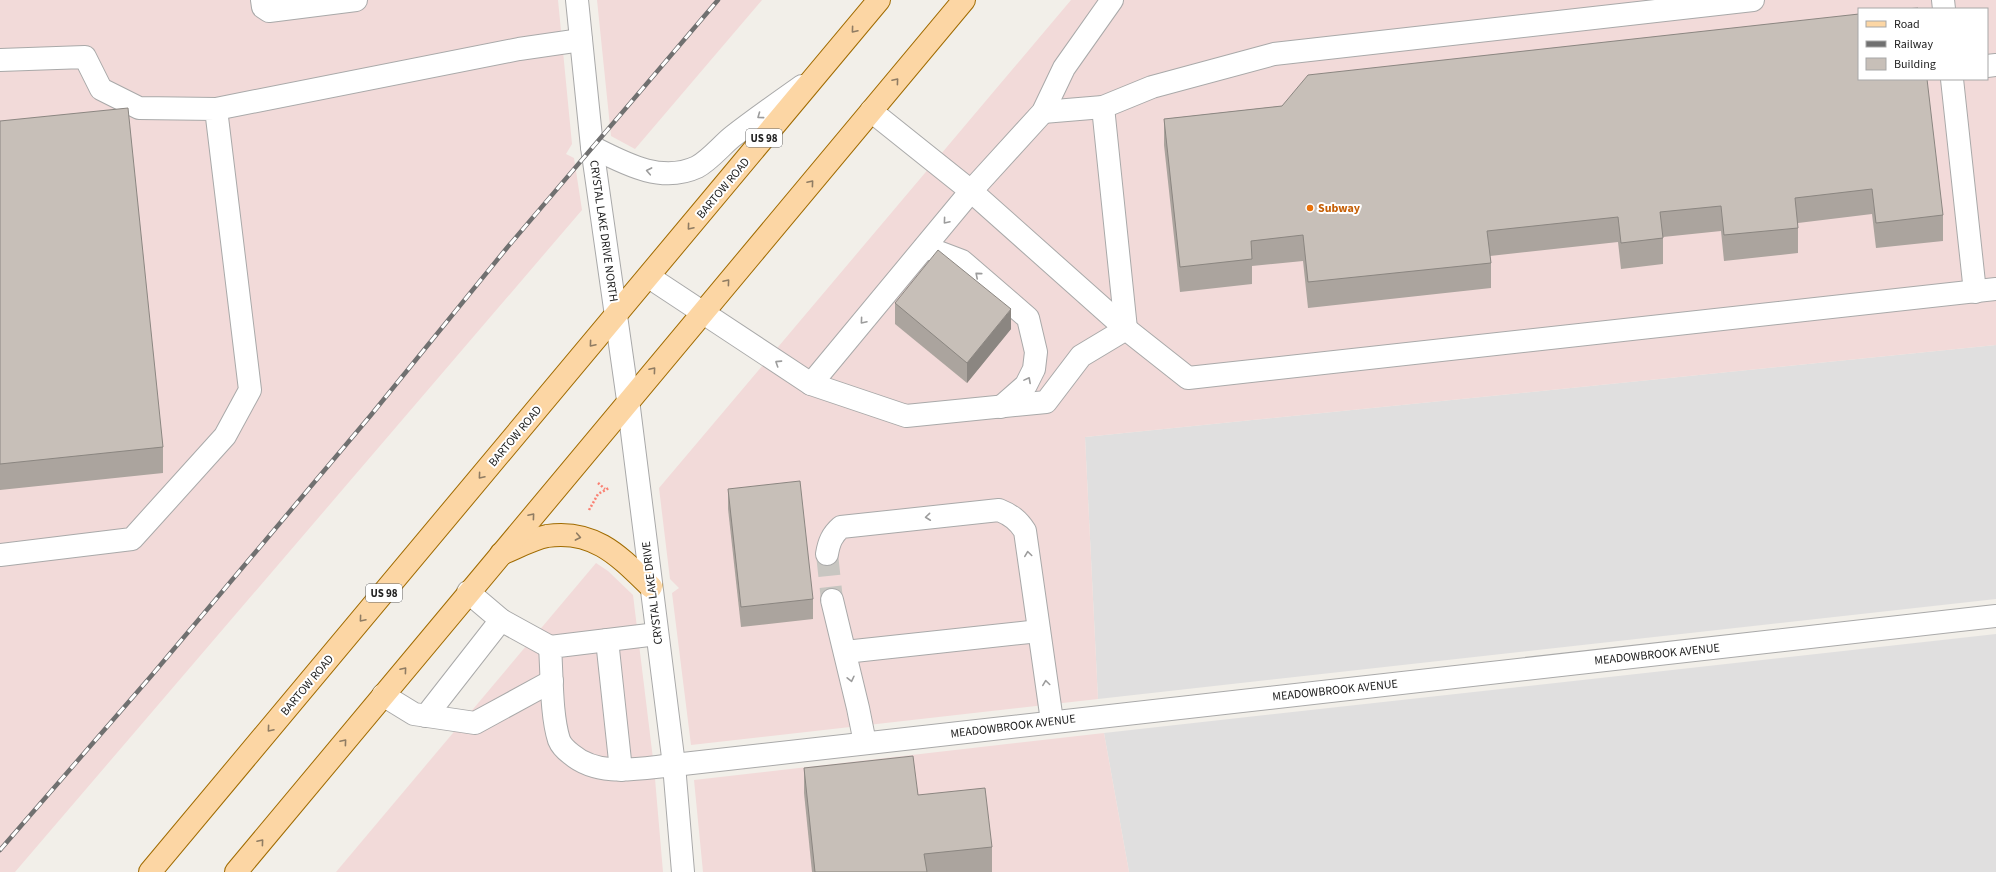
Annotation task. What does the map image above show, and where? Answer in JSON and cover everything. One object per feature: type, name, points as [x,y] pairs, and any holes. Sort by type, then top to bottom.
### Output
[{"type":"main road","name":"BARTOW ROAD","points":[[150,872],[649,277],[879,0]]},
{"type":"main road","points":[[236,872],[628,400],[964,0]]},
{"type":"main road","points":[[500,554],[546,536],[575,535],[597,541],[621,557],[651,587]]},
{"type":"street","points":[[262,0],[263,7],[269,11],[356,0]]},
{"type":"street","name":"CRYSTAL LAKE DRIVE NORTH","points":[[577,0],[592,147],[617,314]]},
{"type":"street","points":[[810,384],[971,191],[1043,112],[1064,68],[1112,0]]},
{"type":"street","points":[[1043,112],[1103,107],[1152,87],[1274,54],[1754,0]]},
{"type":"street","points":[[0,60],[85,57],[101,89],[139,108],[216,109],[519,49],[581,40]]},
{"type":"street","points":[[592,147],[630,166],[654,172],[676,173],[684,171],[698,166],[731,137],[815,77]]},
{"type":"street","points":[[871,111],[971,191],[1126,329],[1188,378],[1985,291],[1952,80]]},
{"type":"street","points":[[1103,107],[1126,329]]},
{"type":"street","points":[[0,555],[132,539],[225,436],[250,390],[216,109]]},
{"type":"street","points":[[925,247],[962,261],[1028,318],[1036,352],[1034,369],[1026,385],[1001,407]]},
{"type":"street","points":[[649,277],[810,384],[906,416],[1046,402],[1081,356],[1126,329]]},
{"type":"street","name":"CRYSTAL LAKE DRIVE","points":[[617,314],[674,765],[683,872]]},
{"type":"street","points":[[827,554],[829,541],[834,532],[841,527],[999,510],[1011,515],[1019,522],[1025,531],[1052,722]]},
{"type":"street","points":[[468,592],[501,620],[550,647],[657,634]]},
{"type":"street","points":[[832,600],[865,743]]},
{"type":"street","name":"MEADOWBROOK AVENUE","points":[[550,647],[556,725],[560,742],[580,762],[595,768],[621,770],[1996,616]]},
{"type":"street","points":[[426,716],[501,620]]},
{"type":"street","points":[[845,652],[1039,631]]},
{"type":"street","points":[[607,640],[621,770]]},
{"type":"street","points":[[383,695],[414,714],[475,723],[552,681]]},
{"type":"path","points":[[595,481],[605,489]]},
{"type":"path","points":[[587,515],[598,494],[609,488]]},
{"type":"shaded area","points":[[0,0],[558,0],[572,144],[566,154],[574,158],[582,210],[15,872],[0,872]]},
{"type":"shaded area","points":[[597,0],[762,0],[635,149],[611,136]]},
{"type":"shaded area","points":[[1071,0],[1996,0],[1996,345],[1085,437],[1098,699],[691,745],[672,593],[679,588],[670,579],[659,488]]},
{"type":"shaded area","points":[[1996,345],[1996,599],[1098,699],[1085,437]]},
{"type":"shaded area","points":[[596,563],[608,571],[633,595],[654,767],[663,872],[336,872]]},
{"type":"shaded area","points":[[1996,634],[1996,872],[1129,872],[1104,733]]},
{"type":"shaded area","points":[[1104,733],[1129,872],[703,872],[694,780]]},
{"type":"building","points":[[1858,14],[1858,80],[1927,80],[1943,215],[1876,223],[1872,189],[1795,198],[1798,228],[1724,235],[1721,206],[1660,212],[1663,238],[1621,243],[1618,217],[1487,231],[1491,263],[1308,282],[1303,235],[1251,241],[1252,259],[1180,267],[1164,119],[1282,106],[1308,75]]},
{"type":"building","points":[[128,108],[163,447],[0,464],[0,121]]},
{"type":"building","points":[[938,250],[1011,309],[967,363],[895,303]]},
{"type":"building","points":[[800,481],[813,599],[741,607],[728,489]]},
{"type":"building","points":[[913,756],[918,795],[985,788],[992,847],[924,854],[927,872],[815,872],[804,768]]},
{"type":"tunnel","points":[[827,554],[832,600]]},
{"type":"railway","points":[[0,850],[152,675],[371,415],[506,249],[718,0]]},
{"type":"place","name":"Subway","points":[[1310,208]]}]
